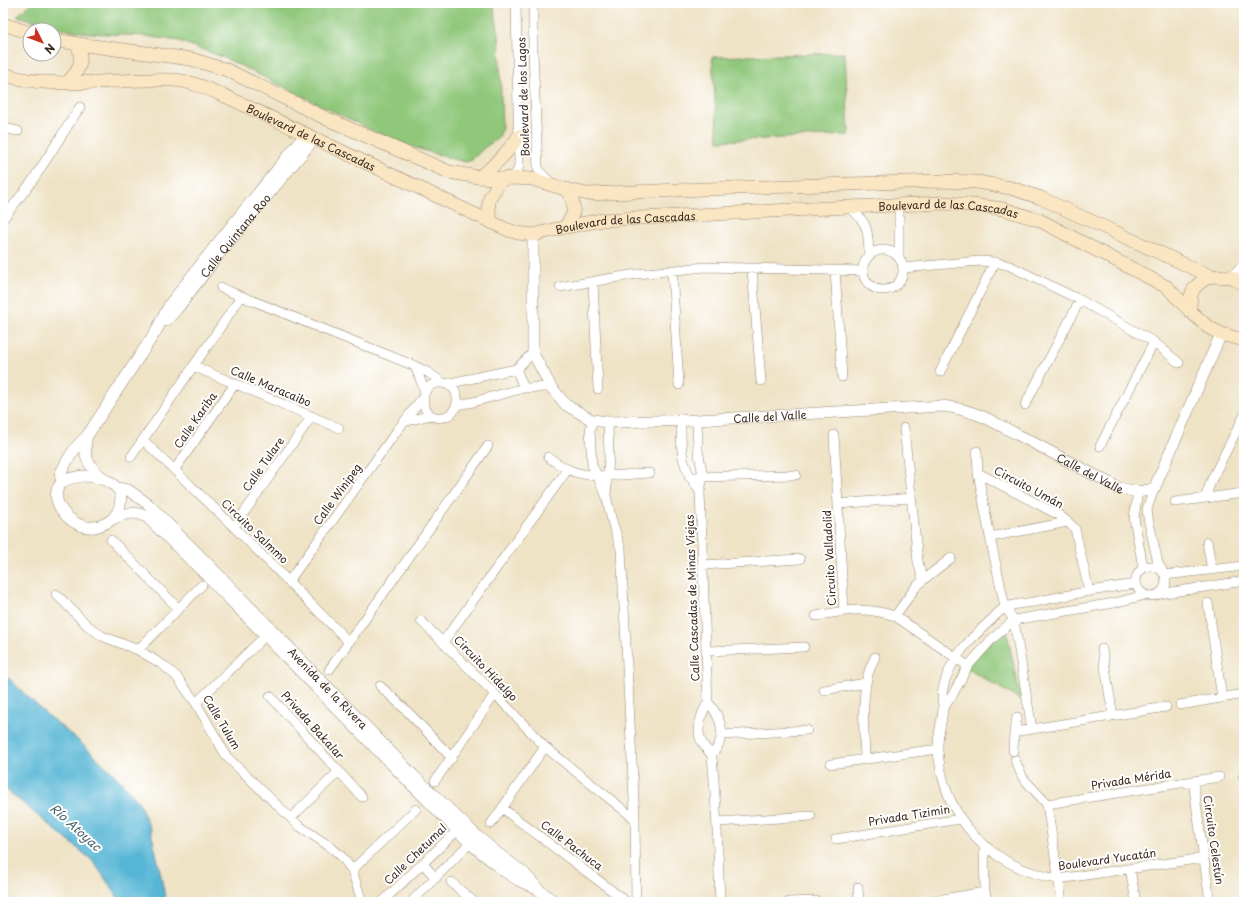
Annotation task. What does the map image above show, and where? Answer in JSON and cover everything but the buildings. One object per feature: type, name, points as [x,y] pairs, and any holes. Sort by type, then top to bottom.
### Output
[{"type":"main road","points":[[3,24],[22,30]]},
{"type":"main road","name":"Boulevard de las Cascadas","points":[[62,41],[191,58],[227,70],[325,118],[449,172],[479,177],[532,179],[568,190],[588,194],[929,181],[977,182],[1011,188],[1042,198],[1210,276],[1231,277],[1244,284]]},
{"type":"main road","points":[[68,82],[75,75],[80,65],[81,55],[78,44]]},
{"type":"main road","name":"Boulevard de las Cascadas","points":[[3,74],[16,79],[36,82],[173,80],[199,85],[518,233],[533,235],[564,227],[602,220],[849,207],[943,203],[1003,209],[1039,220],[1167,287],[1208,327],[1221,334],[1244,340]]},
{"type":"main road","points":[[479,177],[492,168],[503,157],[519,136]]},
{"type":"main road","points":[[491,221],[488,210],[489,200],[494,189],[508,178]]},
{"type":"main road","points":[[564,227],[572,216],[574,208],[568,190]]},
{"type":"main road","points":[[1190,311],[1190,295],[1193,289],[1196,284],[1210,276]]},
{"type":"street","name":"Boulevard de los Lagos","points":[[508,178],[518,170],[519,136],[516,3]]},
{"type":"street","name":"Boulevard de los Lagos","points":[[533,3],[533,52],[538,168],[553,185]]},
{"type":"street","points":[[3,218],[33,180],[80,107]]},
{"type":"street","points":[[3,128],[18,131]]},
{"type":"street","name":"Calle Quintana Roo","points":[[63,482],[60,476],[74,449],[87,436],[156,331],[170,304],[213,249],[310,137]]},
{"type":"street","points":[[899,205],[899,258],[903,268],[900,279],[897,284],[892,287],[881,289],[871,285],[867,281],[863,271],[864,265],[869,256],[879,250],[885,250],[890,251],[899,258]]},
{"type":"street","points":[[849,207],[864,222],[868,232],[869,256]]},
{"type":"street","name":"Calle del Valle","points":[[533,235],[533,353],[552,387],[566,405],[592,420],[608,422],[697,420],[943,406],[958,408],[988,419],[1119,488],[1138,492],[1154,489]]},
{"type":"street","points":[[903,268],[980,261],[995,262],[1010,266],[1080,300],[1154,342],[1179,363]]},
{"type":"street","points":[[940,372],[995,262]]},
{"type":"street","points":[[1231,277],[1244,266]]},
{"type":"street","points":[[560,287],[637,274],[705,267],[863,271]]},
{"type":"street","points":[[752,269],[761,381]]},
{"type":"street","points":[[672,270],[678,385]]},
{"type":"street","points":[[835,270],[842,377]]},
{"type":"street","points":[[593,282],[598,389]]},
{"type":"street","points":[[220,288],[415,366],[429,373],[453,388],[457,396],[457,405],[454,411],[449,415],[437,417],[431,415],[424,407],[424,395],[415,366]]},
{"type":"street","points":[[131,457],[241,297]]},
{"type":"street","points":[[1025,405],[1080,300]]},
{"type":"street","points":[[1159,594],[1166,586],[1166,580],[1158,563],[1147,509],[1154,489],[1221,334]]},
{"type":"street","points":[[1100,446],[1154,342]]},
{"type":"street","points":[[424,395],[429,387],[436,384],[516,369],[533,353]]},
{"type":"street","name":"Calle Maracaibo","points":[[193,366],[339,428]]},
{"type":"street","points":[[516,369],[524,388]]},
{"type":"street","name":"Calle Kariba","points":[[175,469],[235,384]]},
{"type":"street","points":[[457,405],[524,388],[552,387]]},
{"type":"street","name":"Calle Winipeg","points":[[289,581],[424,395]]},
{"type":"street","points":[[404,422],[431,415]]},
{"type":"street","name":"Calle Tulare","points":[[234,527],[312,416]]},
{"type":"street","points":[[1205,498],[1212,479],[1244,416]]},
{"type":"street","points":[[592,420],[590,431],[592,465],[606,495],[621,549],[635,819],[636,902]]},
{"type":"street","points":[[681,420],[682,454],[689,477],[700,492]]},
{"type":"street","name":"Calle Cascadas de Minas Viejas","points":[[697,420],[698,450],[703,476],[700,492],[708,702],[699,720],[699,733],[702,744],[712,754]]},
{"type":"street","points":[[606,495],[608,475],[608,422]]},
{"type":"street","points":[[904,428],[918,562],[923,580]]},
{"type":"street","name":"Circuito Valladolid","points":[[834,435],[844,611]]},
{"type":"street","points":[[87,436],[84,446],[88,464],[103,478],[117,488],[121,494],[121,503],[118,512],[112,519],[93,527],[83,527],[74,523],[60,509],[57,499],[57,490],[63,482],[82,476],[103,478]]},
{"type":"street","name":"Circuito Salmmo","points":[[143,440],[175,469],[349,642]]},
{"type":"street","points":[[329,670],[488,446]]},
{"type":"street","name":"Circuito Umán","points":[[977,451],[978,473],[1005,607]]},
{"type":"street","points":[[548,457],[568,469],[582,474],[608,475],[650,473]]},
{"type":"street","name":"Circuito Hidalgo","points":[[568,469],[443,642],[545,747],[635,819]]},
{"type":"street","name":"Circuito Umán","points":[[978,473],[1059,515],[1075,529],[1089,591]]},
{"type":"street","points":[[689,477],[796,475]]},
{"type":"street","name":"Avenida de la Rivera","points":[[117,488],[128,490],[148,504],[205,567],[410,778],[509,874],[539,890],[555,902]]},
{"type":"street","name":"Calle del Valle","points":[[1138,492],[1134,518],[1142,562],[1145,567]]},
{"type":"street","points":[[1175,502],[1244,493]]},
{"type":"street","name":"Circuito Valladolid","points":[[838,504],[911,498]]},
{"type":"street","name":"Avenida de la Rivera","points":[[112,519],[126,513],[140,513],[147,517],[205,567]]},
{"type":"street","name":"Circuito Umán","points":[[990,537],[1068,522]]},
{"type":"street","points":[[111,540],[179,609]]},
{"type":"street","points":[[1207,542],[1212,570]]},
{"type":"street","points":[[895,616],[915,588],[951,558]]},
{"type":"street","points":[[702,565],[800,559]]},
{"type":"street","points":[[1145,595],[1141,593],[1136,584],[1136,579],[1138,573],[1145,567],[1153,566],[1159,568],[1164,573],[1244,566]]},
{"type":"street","points":[[943,708],[952,696],[968,666],[991,640],[1014,620],[1114,603],[1145,595],[1150,596],[1244,581]]},
{"type":"street","points":[[831,764],[865,758],[938,750],[939,726],[943,708],[942,693],[955,657],[975,634],[1005,607],[1089,591],[1136,584]]},
{"type":"street","points":[[138,650],[202,586]]},
{"type":"street","name":"Calle Tulum","points":[[56,594],[88,626],[102,636],[138,650],[167,668],[176,676],[196,703],[227,757],[298,825],[332,848],[342,857],[352,870],[362,902]]},
{"type":"street","points":[[1208,603],[1222,698]]},
{"type":"street","points":[[1005,607],[1014,620],[1032,729]]},
{"type":"street","name":"Circuito Valladolid","points":[[816,616],[861,609],[883,612],[895,616],[968,666]]},
{"type":"street","points":[[421,621],[443,642]]},
{"type":"street","points":[[196,703],[260,641]]},
{"type":"street","points":[[706,651],[804,647]]},
{"type":"street","points":[[1102,649],[1113,716]]},
{"type":"street","points":[[865,758],[863,727],[866,683],[868,673],[875,657]]},
{"type":"street","points":[[824,690],[866,683]]},
{"type":"street","points":[[380,686],[405,708],[452,758]]},
{"type":"street","points":[[436,781],[495,694]]},
{"type":"street","points":[[1180,705],[1244,694]]},
{"type":"street","name":"Privada Bakalar","points":[[270,696],[362,797]]},
{"type":"street","points":[[708,702],[719,718],[722,735],[717,749],[712,754],[717,822],[720,902]]},
{"type":"street","points":[[1014,732],[1166,707]]},
{"type":"street","points":[[1017,717],[1014,732],[1014,755],[1024,778],[1047,804],[1062,902]]},
{"type":"street","points":[[722,735],[807,730]]},
{"type":"street","points":[[491,824],[545,747]]},
{"type":"street","name":"Privada Tizimin","points":[[836,839],[960,819],[949,798],[942,775],[938,750]]},
{"type":"street","name":"Privada Bakalar","points":[[290,818],[339,771]]},
{"type":"street","name":"Privada Mérida","points":[[1047,804],[1219,777]]},
{"type":"street","name":"Circuito Celestún","points":[[1193,781],[1210,902]]},
{"type":"street","points":[[352,870],[416,808]]},
{"type":"street","name":"Calle Pachuca","points":[[502,808],[627,902]]},
{"type":"street","points":[[717,822],[811,816]]},
{"type":"street","name":"Boulevard Yucatán","points":[[960,819],[984,847],[1016,867],[1040,876],[1058,880],[1204,858]]},
{"type":"street","name":"Calle Chetumal","points":[[382,902],[461,827]]},
{"type":"street","points":[[411,902],[474,840]]},
{"type":"street","points":[[984,847],[986,892],[988,902]]},
{"type":"street","points":[[423,864],[436,878]]},
{"type":"street","points":[[1130,869],[1136,902]]},
{"type":"street","points":[[450,882],[474,902]]},
{"type":"street","points":[[858,887],[859,902]]},
{"type":"street","points":[[926,902],[986,892]]},
{"type":"street","points":[[789,902],[816,901]]},
{"type":"green space","points":[[32,3],[493,3],[499,35],[502,128],[500,135],[496,140],[485,147],[472,160],[466,162],[413,147],[375,132],[225,58],[179,41],[145,36],[88,33],[62,29],[62,22],[38,22],[17,16]]},
{"type":"green space","points":[[845,53],[849,135],[718,141],[712,57]]},
{"type":"green space","points":[[1006,628],[1021,700],[964,667]]},
{"type":"water","name":"Río Atoyac","points":[[3,673],[46,714],[79,741],[116,776],[138,801],[150,828],[166,902],[121,902],[93,861],[3,787]]}]
